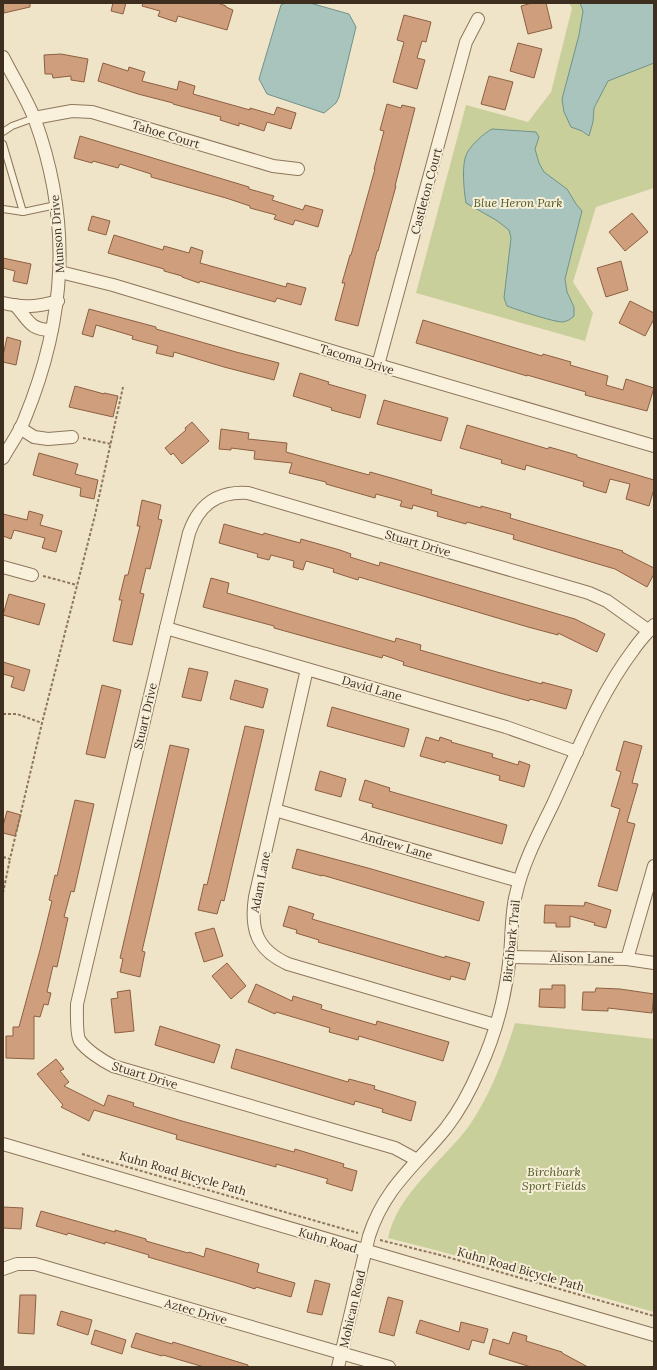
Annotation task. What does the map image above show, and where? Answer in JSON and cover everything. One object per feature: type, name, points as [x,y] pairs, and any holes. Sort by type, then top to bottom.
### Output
[{"type":"street","name":"Castleton Court","points":[[378,365],[466,42],[478,19]]},
{"type":"street","name":"Munson Drive","points":[[3,57],[34,118],[49,167],[56,205],[60,272],[58,301],[49,349],[25,419],[5,452]]},
{"type":"street","name":"Tahoe Court","points":[[34,118],[72,111],[92,112],[273,166],[298,169]]},
{"type":"street","name":"Tacoma Drive","points":[[60,272],[113,285],[654,446]]},
{"type":"street","points":[[9,304],[37,306],[58,301]]},
{"type":"street","points":[[9,304],[33,326],[40,330],[52,330]]},
{"type":"street","points":[[20,428],[34,437],[48,439],[72,437]]},
{"type":"street","name":"Stuart Drive","points":[[417,1160],[395,1148],[113,1066],[100,1060],[80,1041],[76,1016],[77,1004],[189,532],[193,521],[202,508],[215,499],[230,493],[240,492],[261,496],[589,593],[607,601],[652,628]]},
{"type":"street","points":[[3,567],[32,574]]},
{"type":"street","name":"David Lane","points":[[166,628],[506,727],[577,752]]},
{"type":"street","name":"Birchbark Trail","points":[[365,1251],[372,1226],[381,1206],[391,1190],[445,1129],[456,1114],[481,1067],[503,997],[510,957],[515,896],[525,865],[599,706],[634,648],[652,628]]},
{"type":"street","name":"Adam Lane","points":[[307,669],[253,909],[255,932],[264,948],[271,955],[288,964],[495,1025]]},
{"type":"street","name":"Andrew Lane","points":[[275,810],[519,881]]},
{"type":"street","points":[[627,959],[654,866]]},
{"type":"street","name":"Alison Lane","points":[[510,957],[627,959],[654,963]]},
{"type":"street","name":"Kuhn Road","points":[[3,1144],[654,1335]]},
{"type":"street","name":"Mohican Road","points":[[338,1367],[365,1251]]},
{"type":"street","name":"Aztec Drive","points":[[3,1269],[17,1264],[35,1264],[389,1367]]},
{"type":"lane","points":[[3,132],[12,126],[34,118]]},
{"type":"lane","points":[[3,144],[23,212]]},
{"type":"lane","points":[[3,209],[23,212],[56,205]]},
{"type":"path","points":[[3,893],[42,723],[95,515],[123,387]]},
{"type":"path","points":[[72,437],[111,444]]},
{"type":"path","points":[[32,574],[50,577],[77,585]]},
{"type":"path","points":[[3,714],[17,714],[42,723]]},
{"type":"path","points":[[3,857],[10,859]]},
{"type":"path","name":"Kuhn Road Bicycle Path","points":[[78,1153],[358,1233]]},
{"type":"path","name":"Kuhn Road Bicycle Path","points":[[382,1240],[654,1316]]},
{"type":"green space","name":"Blue Heron Park","points":[[569,3],[654,3],[654,188],[596,207],[573,282],[593,313],[585,341],[416,293],[466,105],[528,122],[551,92],[572,8]]},
{"type":"green space","name":"Birchbark Sport Fields","points":[[515,1023],[654,1039],[654,1312],[388,1238],[393,1222],[411,1192],[469,1126],[477,1114],[496,1076]]},
{"type":"water","points":[[285,3],[310,3],[349,14],[356,27],[339,97],[336,103],[324,113],[267,94],[259,79],[281,5]]},
{"type":"water","points":[[580,3],[654,3],[654,63],[608,81],[594,108],[593,122],[589,136],[582,131],[571,127],[564,112],[562,99],[579,35],[583,11]]},
{"type":"water","points":[[492,129],[536,132],[539,137],[535,149],[539,163],[544,172],[567,189],[582,211],[565,279],[567,292],[574,307],[574,316],[571,319],[563,322],[552,320],[535,316],[507,306],[504,298],[511,238],[509,230],[496,220],[466,203],[464,192],[464,164],[467,153],[481,136]]},
{"type":"building","points":[[3,3],[30,3],[30,7],[4,13]]},
{"type":"building","points":[[113,3],[126,3],[123,14],[111,11]]},
{"type":"building","points":[[143,3],[218,3],[233,10],[227,30],[178,16],[176,22],[158,16],[160,11],[142,6]]},
{"type":"building","points":[[532,3],[546,3],[552,28],[528,34],[521,6]]},
{"type":"building","points":[[404,15],[431,22],[426,42],[422,41],[417,58],[425,60],[417,89],[393,82],[404,42],[397,40]]},
{"type":"building","points":[[518,43],[542,49],[534,78],[510,71]]},
{"type":"building","points":[[61,54],[88,59],[84,82],[71,80],[71,76],[53,78],[52,74],[45,74],[44,55]]},
{"type":"building","points":[[103,63],[128,71],[129,67],[145,72],[142,81],[177,90],[179,81],[195,86],[193,94],[250,110],[250,108],[274,115],[277,107],[296,113],[291,129],[267,122],[264,131],[239,123],[239,126],[220,120],[221,117],[138,94],[98,81]]},
{"type":"building","points":[[489,76],[513,82],[505,110],[481,104]]},
{"type":"building","points":[[387,104],[401,108],[402,105],[415,108],[396,186],[377,251],[358,326],[335,320],[345,283],[342,283],[375,169],[384,131],[380,130]]},
{"type":"building","points":[[80,136],[249,187],[249,189],[274,196],[272,200],[303,210],[305,205],[323,210],[318,227],[295,220],[293,225],[274,219],[276,215],[250,208],[250,206],[226,198],[151,177],[151,174],[120,164],[118,168],[93,161],[92,163],[74,158]]},
{"type":"building","points":[[632,213],[648,232],[625,251],[609,232]]},
{"type":"building","points":[[92,216],[110,221],[106,235],[88,230]]},
{"type":"building","points":[[114,235],[163,250],[164,246],[189,253],[191,247],[203,251],[200,263],[286,287],[287,283],[306,288],[301,305],[277,298],[275,302],[200,281],[199,283],[164,271],[164,269],[108,253]]},
{"type":"building","points":[[3,258],[31,264],[27,284],[13,281],[15,271],[3,268]]},
{"type":"building","points":[[621,261],[628,290],[606,297],[597,268]]},
{"type":"building","points":[[630,301],[654,313],[654,319],[645,336],[619,323]]},
{"type":"building","points":[[89,309],[279,363],[274,380],[174,352],[173,357],[156,353],[158,346],[132,339],[133,336],[96,325],[93,337],[82,334]]},
{"type":"building","points":[[423,320],[542,356],[543,354],[571,362],[570,365],[608,376],[606,385],[623,390],[626,379],[654,388],[647,411],[585,395],[586,392],[416,343]]},
{"type":"building","points":[[7,337],[21,341],[16,365],[3,362]]},
{"type":"building","points":[[300,373],[329,382],[328,384],[366,395],[360,418],[331,410],[332,408],[293,396]]},
{"type":"building","points":[[75,386],[104,394],[118,396],[113,417],[69,407]]},
{"type":"building","points":[[384,400],[448,418],[441,441],[377,424]]},
{"type":"building","points":[[192,422],[209,441],[182,464],[173,453],[171,455],[165,448],[186,430],[185,428]]},
{"type":"building","points":[[467,425],[548,449],[549,447],[577,455],[577,457],[654,480],[654,489],[649,506],[626,499],[630,484],[610,479],[606,493],[583,486],[584,482],[526,465],[525,470],[501,463],[502,460],[460,448]]},
{"type":"building","points":[[221,429],[249,433],[248,439],[287,443],[286,452],[369,475],[370,472],[395,479],[432,490],[431,494],[481,508],[481,506],[511,514],[510,518],[623,551],[622,552],[654,568],[654,574],[647,587],[615,569],[513,539],[514,535],[467,522],[466,524],[437,516],[438,512],[413,505],[412,509],[400,506],[402,501],[376,494],[375,498],[326,484],[326,482],[289,473],[292,463],[254,459],[255,451],[231,448],[231,450],[219,449]]},
{"type":"building","points":[[39,453],[78,464],[75,474],[98,480],[94,499],[80,496],[81,488],[33,475]]},
{"type":"building","points":[[142,500],[161,505],[158,519],[162,520],[150,569],[146,568],[140,593],[144,594],[132,645],[113,641],[122,600],[119,600],[125,575],[128,575],[140,526],[137,526]]},
{"type":"building","points":[[29,511],[43,515],[40,525],[62,531],[56,552],[42,548],[45,538],[14,530],[11,539],[3,536],[3,514],[27,520]]},
{"type":"building","points":[[224,524],[263,535],[264,533],[300,543],[301,539],[340,550],[351,554],[350,557],[379,566],[380,562],[575,619],[605,634],[597,652],[558,633],[558,635],[528,627],[359,577],[358,580],[333,572],[334,569],[306,561],[303,570],[293,567],[294,561],[271,555],[269,560],[257,557],[258,554],[219,543]]},
{"type":"building","points":[[211,578],[229,583],[227,593],[395,642],[396,638],[421,645],[420,650],[497,672],[572,690],[566,709],[530,699],[529,701],[403,665],[404,662],[383,655],[382,658],[203,607]]},
{"type":"building","points":[[9,594],[45,604],[39,625],[3,615]]},
{"type":"building","points":[[3,662],[30,670],[24,691],[11,687],[14,677],[3,674]]},
{"type":"building","points":[[189,668],[208,672],[201,701],[182,697]]},
{"type":"building","points":[[235,680],[268,689],[263,708],[230,699]]},
{"type":"building","points":[[102,685],[121,690],[105,758],[86,754]]},
{"type":"building","points":[[332,707],[409,729],[404,747],[327,726]]},
{"type":"building","points":[[245,726],[264,730],[224,901],[221,900],[217,914],[198,910],[204,884],[207,885]]},
{"type":"building","points":[[426,737],[439,741],[440,737],[452,741],[451,742],[493,754],[492,757],[518,765],[519,761],[530,765],[524,787],[499,780],[500,776],[446,761],[445,763],[420,756]]},
{"type":"building","points":[[624,741],[642,746],[632,783],[638,784],[627,822],[635,824],[617,891],[598,886],[620,809],[611,806],[621,772],[616,770]]},
{"type":"building","points":[[170,745],[189,749],[142,951],[145,952],[140,977],[120,972],[123,959],[120,958]]},
{"type":"building","points":[[320,771],[346,779],[341,797],[315,790]]},
{"type":"building","points":[[365,780],[390,788],[389,791],[507,825],[502,844],[372,807],[373,804],[359,800]]},
{"type":"building","points":[[75,800],[94,804],[74,892],[71,891],[64,917],[68,918],[57,967],[53,966],[47,992],[51,993],[48,1005],[44,1004],[40,1017],[34,1016],[34,1059],[6,1058],[6,1036],[13,1036],[13,1027],[19,1027],[40,950],[52,901],[49,900],[55,875],[57,876]]},
{"type":"building","points":[[7,811],[21,815],[15,836],[3,833],[3,826]]},
{"type":"building","points":[[297,849],[484,902],[479,921],[322,875],[292,868]]},
{"type":"building","points":[[585,902],[611,910],[606,928],[594,925],[595,923],[570,916],[570,927],[556,927],[556,923],[544,923],[545,905],[584,906]]},
{"type":"building","points":[[289,906],[314,914],[312,919],[445,958],[445,956],[470,963],[465,980],[451,976],[450,980],[318,942],[319,940],[296,933],[297,930],[283,926]]},
{"type":"building","points":[[214,928],[223,956],[204,962],[195,933]]},
{"type":"building","points":[[227,963],[246,986],[231,999],[212,976]]},
{"type":"building","points":[[256,984],[292,1001],[293,996],[322,1005],[321,1009],[376,1025],[377,1021],[449,1042],[443,1061],[359,1036],[358,1040],[329,1032],[330,1028],[276,1012],[275,1014],[248,1002]]},
{"type":"building","points":[[552,985],[565,985],[565,1008],[539,1007],[540,989],[552,989]]},
{"type":"building","points":[[596,988],[620,989],[654,994],[652,1013],[608,1008],[608,1011],[582,1010],[583,992],[595,992]]},
{"type":"building","points":[[130,990],[134,1031],[115,1033],[111,999],[118,998],[117,992]]},
{"type":"building","points":[[160,1026],[220,1045],[214,1063],[155,1045]]},
{"type":"building","points":[[236,1049],[348,1082],[349,1079],[375,1086],[374,1089],[416,1102],[411,1121],[382,1112],[383,1109],[355,1101],[354,1105],[231,1068]]},
{"type":"building","points":[[56,1059],[64,1069],[60,1071],[69,1082],[64,1086],[104,1106],[108,1095],[134,1103],[133,1106],[182,1121],[294,1152],[295,1149],[344,1164],[343,1167],[357,1171],[352,1191],[326,1183],[328,1179],[276,1164],[276,1167],[176,1139],[177,1135],[94,1110],[89,1121],[61,1107],[63,1105],[37,1074]]},
{"type":"building","points":[[3,1207],[23,1208],[21,1229],[3,1228]]},
{"type":"building","points":[[41,1211],[115,1232],[115,1230],[146,1239],[146,1241],[204,1257],[206,1248],[259,1264],[257,1272],[295,1283],[291,1297],[256,1287],[255,1289],[148,1257],[149,1255],[105,1242],[105,1244],[68,1233],[67,1235],[36,1226]]},
{"type":"building","points":[[315,1280],[330,1284],[322,1315],[307,1312]]},
{"type":"building","points":[[20,1295],[36,1295],[34,1334],[18,1333]]},
{"type":"building","points":[[388,1297],[403,1301],[394,1336],[379,1332]]},
{"type":"building","points":[[61,1311],[92,1320],[88,1335],[57,1325]]},
{"type":"building","points":[[420,1320],[459,1332],[461,1322],[488,1329],[484,1343],[472,1340],[469,1350],[416,1333]]},
{"type":"building","points":[[95,1330],[126,1340],[122,1354],[91,1344]]},
{"type":"building","points":[[513,1332],[527,1336],[526,1341],[562,1352],[588,1367],[531,1367],[489,1354],[493,1339],[509,1344]]},
{"type":"building","points":[[136,1333],[172,1344],[173,1342],[248,1365],[248,1367],[204,1367],[131,1347]]}]
